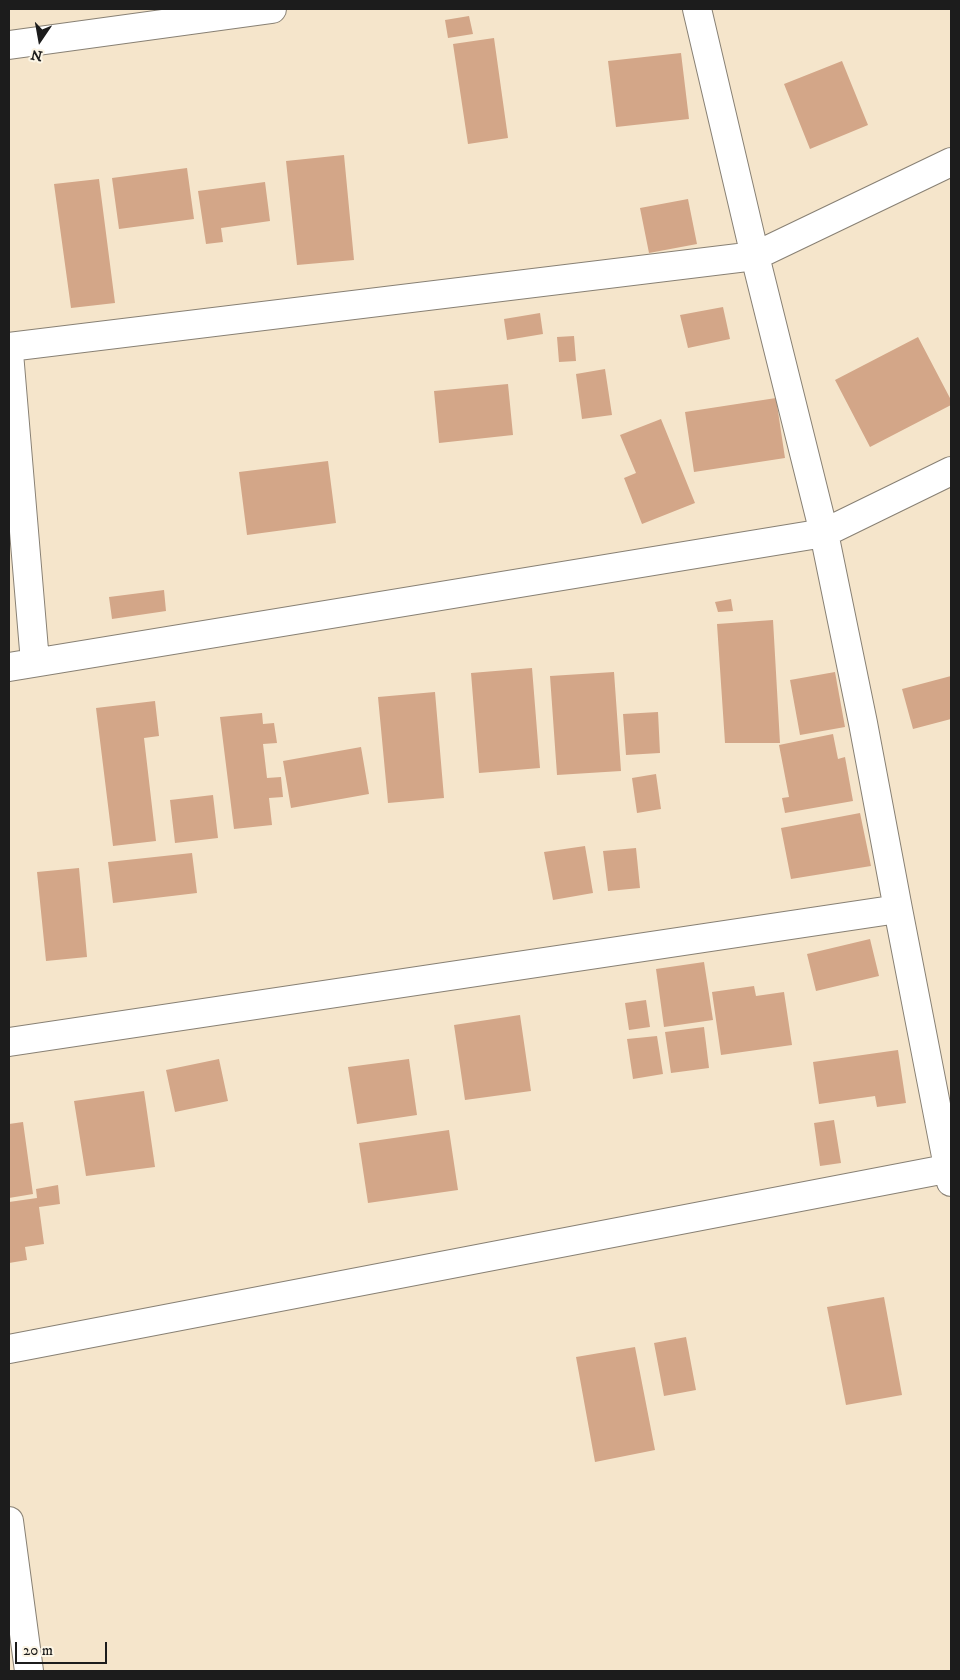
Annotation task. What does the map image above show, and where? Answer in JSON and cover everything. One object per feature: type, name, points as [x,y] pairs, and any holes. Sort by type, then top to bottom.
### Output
[{"type":"street","points":[[9,45],[272,9]]},
{"type":"street","points":[[9,1349],[950,1173],[898,910],[864,722],[824,533],[755,256],[697,9]]},
{"type":"street","points":[[9,347],[755,256],[951,162]]},
{"type":"street","points":[[9,353],[35,662]]},
{"type":"street","points":[[9,666],[824,533],[951,471]]},
{"type":"street","points":[[9,1042],[898,910]]},
{"type":"street","points":[[9,1521],[29,1671]]},
{"type":"building","points":[[469,16],[473,34],[448,38],[445,20]]},
{"type":"building","points":[[494,38],[508,138],[468,144],[453,44]]},
{"type":"building","points":[[681,53],[689,119],[616,127],[608,61]]},
{"type":"building","points":[[842,61],[868,125],[810,149],[784,84]]},
{"type":"building","points":[[344,155],[354,260],[297,265],[286,161]]},
{"type":"building","points":[[187,168],[194,219],[119,229],[112,178]]},
{"type":"building","points":[[99,179],[115,303],[71,308],[54,184]]},
{"type":"building","points":[[265,182],[270,221],[221,228],[223,242],[206,244],[198,191]]},
{"type":"building","points":[[688,199],[697,244],[649,253],[640,208]]},
{"type":"building","points":[[723,307],[730,339],[688,348],[680,315]]},
{"type":"building","points":[[540,313],[543,334],[507,340],[504,319]]},
{"type":"building","points":[[574,336],[576,361],[559,362],[557,337]]},
{"type":"building","points":[[918,337],[951,400],[951,405],[870,447],[835,380]]},
{"type":"building","points":[[605,369],[612,415],[582,419],[576,374]]},
{"type":"building","points":[[508,384],[513,435],[439,443],[434,391]]},
{"type":"building","points":[[776,398],[785,458],[694,472],[685,412]]},
{"type":"building","points":[[661,419],[695,503],[642,524],[624,478],[636,473],[620,435]]},
{"type":"building","points":[[328,461],[336,523],[247,535],[239,472]]},
{"type":"building","points":[[164,590],[166,611],[112,619],[109,597]]},
{"type":"building","points":[[731,599],[733,611],[718,612],[715,602]]},
{"type":"building","points":[[773,620],[780,743],[725,743],[717,624]]},
{"type":"building","points":[[532,668],[540,768],[479,773],[471,673]]},
{"type":"building","points":[[614,672],[621,771],[557,775],[550,676]]},
{"type":"building","points":[[835,672],[845,727],[800,735],[790,680]]},
{"type":"building","points":[[951,676],[951,719],[913,729],[902,689]]},
{"type":"building","points":[[435,692],[444,798],[388,803],[378,697]]},
{"type":"building","points":[[155,701],[159,736],[144,738],[156,841],[113,846],[96,708]]},
{"type":"building","points":[[658,712],[660,753],[626,755],[623,714]]},
{"type":"building","points":[[262,713],[263,724],[274,723],[277,743],[263,744],[267,778],[281,777],[283,797],[269,798],[272,825],[234,829],[220,717]]},
{"type":"building","points":[[833,734],[838,759],[845,757],[853,801],[785,813],[782,798],[789,797],[779,745]]},
{"type":"building","points":[[361,747],[369,794],[291,808],[283,761]]},
{"type":"building","points":[[656,774],[661,809],[637,813],[632,778]]},
{"type":"building","points":[[213,795],[218,838],[175,843],[170,800]]},
{"type":"building","points":[[860,813],[871,866],[791,879],[781,828]]},
{"type":"building","points":[[585,846],[593,893],[553,900],[544,852]]},
{"type":"building","points":[[636,848],[640,888],[608,891],[603,851]]},
{"type":"building","points":[[192,853],[197,893],[113,903],[108,862]]},
{"type":"building","points":[[79,868],[87,957],[46,961],[37,872]]},
{"type":"building","points":[[870,939],[879,976],[816,991],[807,954]]},
{"type":"building","points":[[704,962],[713,1020],[664,1027],[656,969]]},
{"type":"building","points":[[754,986],[756,996],[784,992],[792,1045],[721,1055],[712,992]]},
{"type":"building","points":[[646,1000],[650,1027],[629,1030],[625,1003]]},
{"type":"building","points":[[520,1015],[531,1091],[465,1100],[454,1025]]},
{"type":"building","points":[[704,1027],[709,1068],[671,1073],[665,1032]]},
{"type":"building","points":[[657,1036],[663,1074],[633,1079],[627,1039]]},
{"type":"building","points":[[898,1050],[906,1103],[877,1107],[875,1096],[819,1104],[813,1062]]},
{"type":"building","points":[[219,1059],[228,1101],[175,1112],[166,1070]]},
{"type":"building","points":[[409,1059],[417,1115],[357,1124],[348,1067]]},
{"type":"building","points":[[144,1091],[155,1167],[86,1176],[74,1101]]},
{"type":"building","points":[[834,1120],[841,1163],[820,1166],[814,1123]]},
{"type":"building","points":[[23,1122],[33,1194],[9,1198],[9,1124]]},
{"type":"building","points":[[449,1130],[458,1190],[368,1203],[359,1143]]},
{"type":"building","points":[[58,1185],[60,1204],[39,1207],[44,1244],[25,1247],[27,1260],[9,1263],[9,1202],[37,1198],[36,1189]]},
{"type":"building","points":[[884,1297],[902,1395],[846,1405],[827,1307]]},
{"type":"building","points":[[686,1337],[696,1390],[664,1396],[654,1343]]},
{"type":"building","points":[[635,1347],[655,1450],[595,1462],[576,1357]]}]
